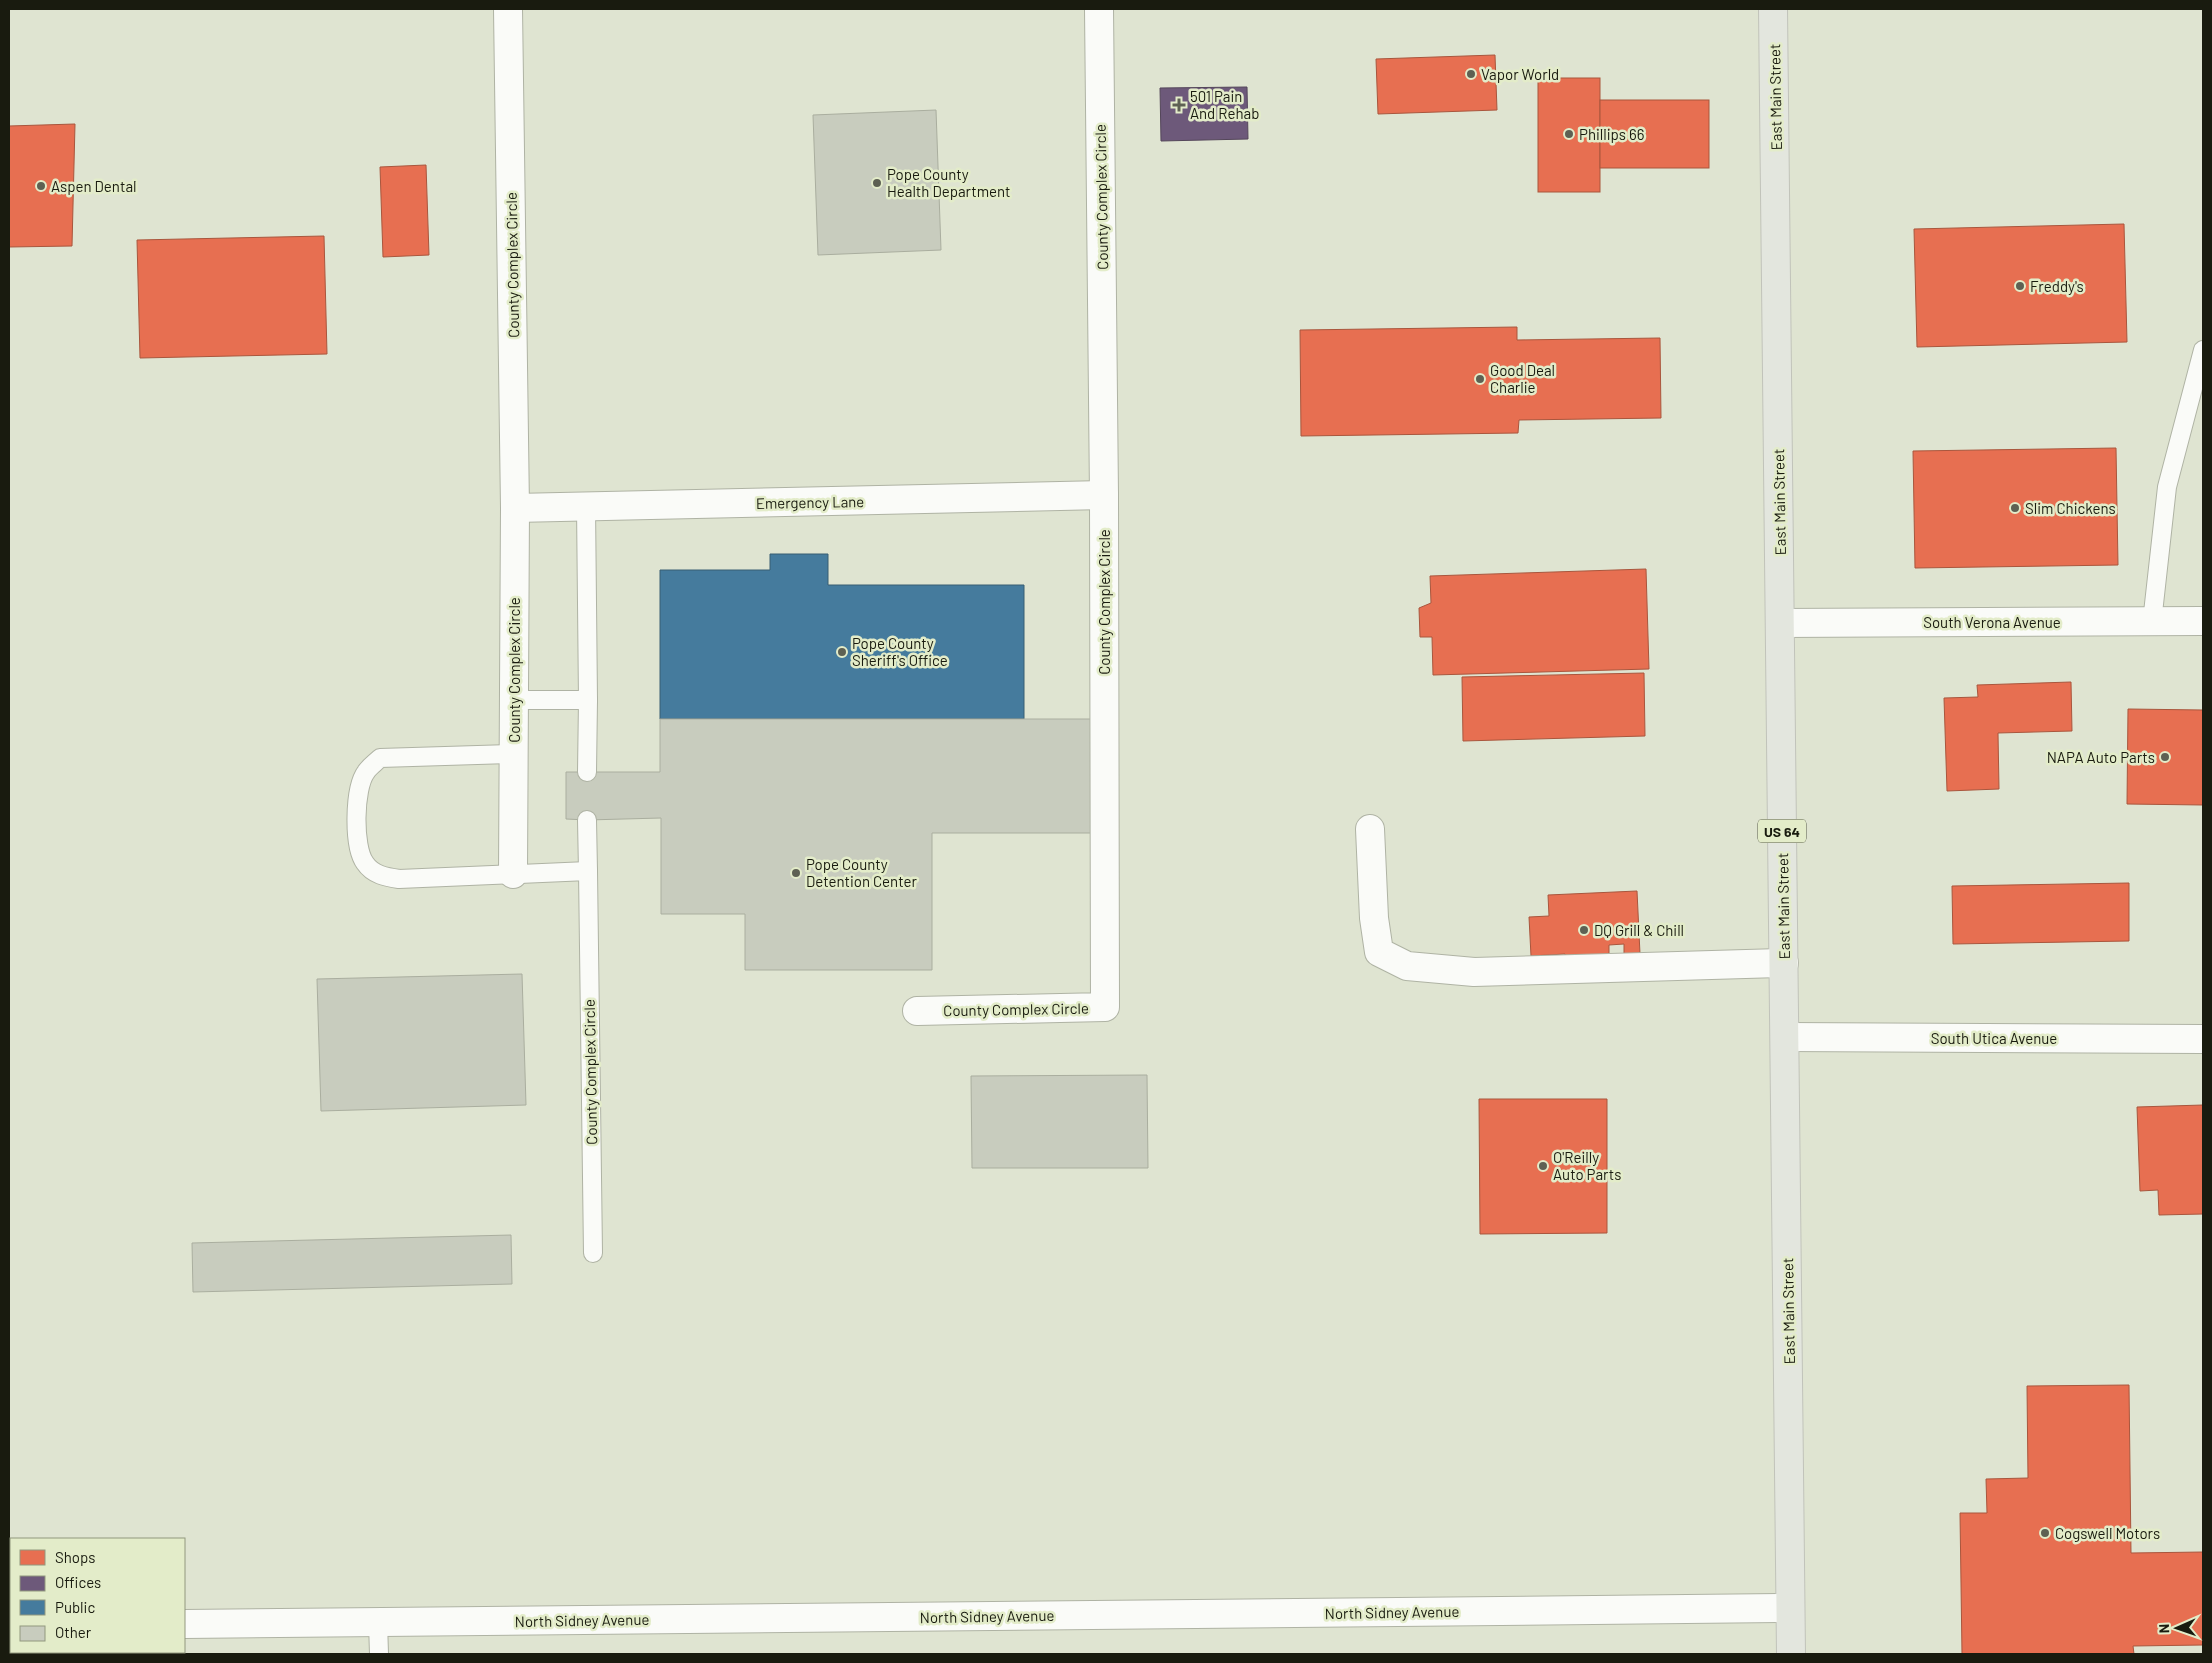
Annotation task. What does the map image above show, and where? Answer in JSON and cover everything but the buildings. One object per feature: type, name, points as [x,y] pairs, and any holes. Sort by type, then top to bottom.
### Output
[{"type":"main road","name":"East Main Street","points":[[1773,9],[1791,1654]]},
{"type":"street","name":"County Complex Circle","points":[[508,9],[515,508],[514,874]]},
{"type":"street","name":"County Complex Circle","points":[[917,1011],[1105,1007],[1104,495],[1099,9]]},
{"type":"street","name":"Emergency Lane","points":[[515,508],[1104,495]]},
{"type":"street","name":"South Verona Avenue","points":[[1780,623],[2203,621]]},
{"type":"street","points":[[1370,829],[1374,918],[1379,952],[1407,966],[1474,972],[1784,963]]},
{"type":"street","name":"South Utica Avenue","points":[[1785,1038],[2203,1039]]},
{"type":"street","name":"North Sidney Avenue","points":[[185,1624],[1790,1608]]},
{"type":"lane","points":[[2152,622],[2167,487],[2203,350]]},
{"type":"lane","points":[[586,506],[587,772]]},
{"type":"lane","points":[[514,700],[588,700]]},
{"type":"lane","points":[[514,754],[380,758],[365,772],[358,792],[358,846],[365,863],[379,876],[399,879],[588,871]]},
{"type":"lane","name":"County Complex Circle","points":[[587,820],[592,1254]]},
{"type":"lane","points":[[378,1622],[378,1654]]},
{"type":"place","name":"Vapor World","points":[[1471,74]]},
{"type":"place","name":"501 Pain And Rehab","points":[[1179,105]]},
{"type":"place","name":"Phillips 66","points":[[1569,134]]},
{"type":"place","name":"Pope County Health Department","points":[[877,183]]},
{"type":"place","name":"Aspen Dental","points":[[41,186]]},
{"type":"place","name":"Freddy's","points":[[2020,286]]},
{"type":"place","name":"Good Deal Charlie","points":[[1480,379]]},
{"type":"place","name":"Slim Chickens","points":[[2015,508]]},
{"type":"place","name":"Pope County Sheriff's Office","points":[[842,652]]},
{"type":"place","name":"NAPA Auto Parts","points":[[2165,757]]},
{"type":"place","name":"Pope County Detention Center","points":[[796,873]]},
{"type":"place","name":"DQ Grill & Chill","points":[[1584,930]]},
{"type":"place","name":"O'Reilly Auto Parts","points":[[1543,1166]]},
{"type":"place","name":"Cogswell Motors","points":[[2045,1533]]}]
